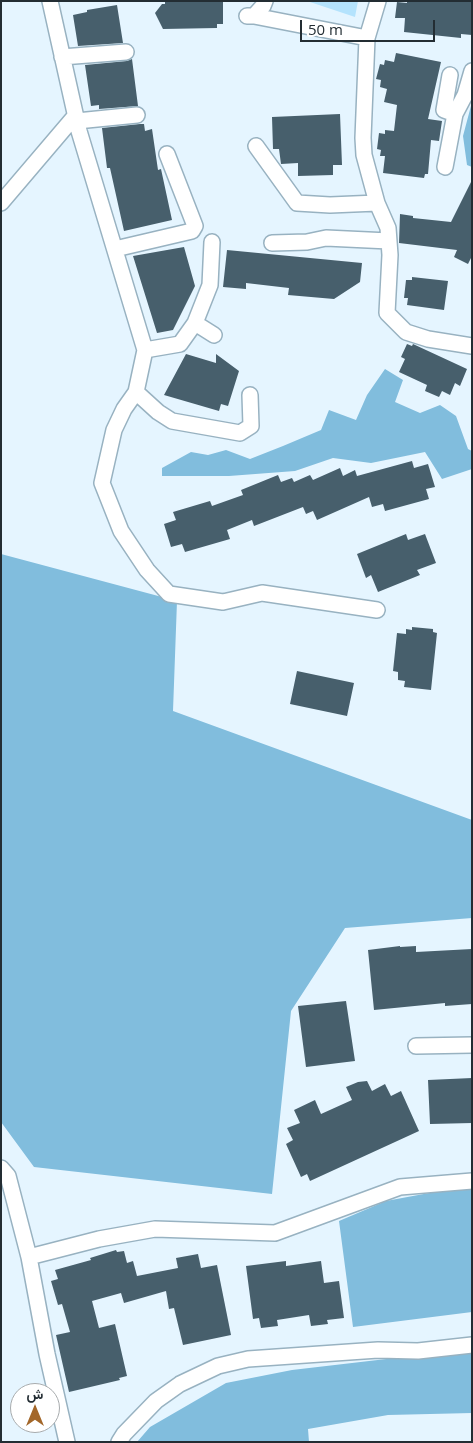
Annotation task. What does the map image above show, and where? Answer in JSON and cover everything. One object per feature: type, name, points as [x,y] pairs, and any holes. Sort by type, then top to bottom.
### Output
[{"type":"street","points":[[50,1],[76,118],[145,350],[136,392],[124,409],[114,430],[102,483],[121,531],[147,570],[168,594],[223,602],[262,594],[377,610]]},
{"type":"street","points":[[265,1],[264,6],[250,16],[367,38]]},
{"type":"street","points":[[378,1],[367,38],[363,138],[364,155],[378,203],[388,228],[390,256],[387,313],[406,332],[428,339],[472,346]]},
{"type":"street","points":[[62,57],[126,52]]},
{"type":"street","points":[[444,167],[455,114],[465,94],[472,71]]},
{"type":"street","points":[[450,75],[444,110],[455,114]]},
{"type":"street","points":[[1,204],[76,118],[137,115]]},
{"type":"street","points":[[256,146],[297,203],[330,205],[378,203]]},
{"type":"street","points":[[115,248],[192,231],[195,226],[166,154]]},
{"type":"street","points":[[272,243],[307,242],[326,238],[389,241]]},
{"type":"street","points":[[145,350],[180,344],[195,323],[210,285],[212,242]]},
{"type":"street","points":[[195,323],[214,334]]},
{"type":"street","points":[[136,392],[158,412],[172,421],[240,433],[251,426],[250,395]]},
{"type":"street","points":[[416,1046],[472,1045]]},
{"type":"street","points":[[1,1168],[8,1176],[29,1257],[47,1354],[67,1442]]},
{"type":"street","points":[[29,1257],[128,1233],[155,1229],[275,1233],[400,1187],[472,1181]]},
{"type":"street","points":[[119,1442],[124,1434],[156,1401],[180,1384],[218,1366],[248,1360],[378,1350],[418,1351],[472,1345]]},
{"type":"shaded area","points":[[307,1],[358,1],[355,17]]},
{"type":"shaded area","points":[[472,102],[472,167],[467,165],[463,136]]},
{"type":"shaded area","points":[[385,369],[403,380],[395,402],[420,413],[440,405],[456,416],[468,449],[472,451],[472,469],[442,479],[425,452],[371,463],[333,458],[295,471],[229,476],[162,476],[162,468],[191,452],[208,455],[226,450],[250,459],[283,446],[321,430],[329,410],[356,420],[367,395]]},
{"type":"shaded area","points":[[1,554],[177,601],[173,711],[472,820],[472,918],[345,928],[291,1011],[272,1194],[34,1167],[1,1122]]},
{"type":"shaded area","points":[[472,1185],[472,1312],[353,1327],[339,1221],[386,1201]]},
{"type":"shaded area","points":[[472,1349],[472,1413],[388,1415],[308,1429],[309,1442],[137,1442],[150,1427],[226,1383],[292,1370]]},
{"type":"building","points":[[223,1],[223,24],[217,24],[217,28],[163,29],[155,13],[165,2]]},
{"type":"building","points":[[407,1],[472,1],[472,35],[461,34],[461,38],[404,32],[405,18],[395,18],[397,2],[407,3]]},
{"type":"building","points":[[117,5],[123,43],[78,46],[73,15],[87,12],[87,10]]},
{"type":"building","points":[[396,53],[441,62],[428,119],[442,121],[439,141],[431,140],[428,174],[425,174],[424,178],[383,173],[385,156],[380,156],[381,150],[377,149],[379,133],[385,134],[385,130],[394,131],[397,105],[384,102],[387,89],[380,87],[381,80],[376,79],[380,64],[384,65],[385,60],[394,62]]},
{"type":"building","points":[[132,59],[138,106],[99,109],[99,105],[91,106],[85,65]]},
{"type":"building","points":[[340,114],[342,165],[333,165],[333,175],[298,176],[298,163],[281,164],[279,149],[273,149],[272,117]]},
{"type":"building","points":[[144,124],[145,131],[152,129],[158,170],[161,169],[172,220],[124,231],[110,168],[107,168],[102,128]]},
{"type":"building","points":[[472,180],[472,256],[468,264],[454,257],[457,250],[399,243],[400,214],[413,216],[413,218],[451,222]]},
{"type":"building","points":[[184,247],[195,286],[173,330],[157,333],[133,256]]},
{"type":"building","points":[[227,250],[362,263],[360,282],[334,299],[288,295],[289,288],[246,283],[246,289],[223,287]]},
{"type":"building","points":[[412,277],[448,281],[444,310],[407,305],[408,298],[404,298],[406,280],[412,280]]},
{"type":"building","points":[[407,344],[412,346],[413,344],[467,369],[460,386],[455,383],[450,395],[442,391],[439,397],[425,391],[427,385],[399,372],[405,359],[401,357]]},
{"type":"building","points":[[186,354],[216,363],[216,354],[239,371],[228,406],[221,404],[219,411],[164,395]]},
{"type":"building","points":[[412,461],[414,468],[428,464],[435,487],[426,489],[429,499],[385,511],[383,504],[372,507],[369,497],[317,520],[313,511],[306,514],[303,507],[254,526],[252,520],[227,530],[230,539],[185,552],[182,544],[171,547],[164,524],[176,520],[173,512],[210,501],[212,506],[243,495],[241,490],[278,475],[281,482],[292,478],[294,482],[310,475],[313,480],[340,468],[343,476],[355,470],[357,476]]},
{"type":"building","points":[[406,534],[408,540],[425,534],[436,563],[417,570],[420,575],[378,592],[371,575],[366,578],[357,554]]},
{"type":"building","points":[[412,627],[433,629],[433,632],[437,633],[431,690],[404,687],[405,681],[398,680],[398,672],[393,671],[397,633],[406,634],[406,629],[412,630]]},
{"type":"building","points":[[297,671],[354,683],[347,716],[290,704]]},
{"type":"building","points":[[416,946],[416,952],[472,949],[472,1004],[445,1006],[445,1003],[374,1010],[368,950]]},
{"type":"building","points":[[346,1001],[355,1061],[306,1067],[298,1006]]},
{"type":"building","points":[[472,1078],[472,1123],[430,1124],[428,1080]]},
{"type":"building","points":[[367,1081],[372,1091],[385,1084],[391,1096],[401,1091],[419,1131],[310,1181],[307,1174],[301,1177],[286,1144],[293,1140],[287,1128],[300,1123],[294,1110],[315,1100],[321,1114],[352,1100],[346,1087],[358,1082]]},
{"type":"building","points":[[116,1250],[117,1252],[124,1251],[127,1263],[133,1261],[137,1276],[178,1268],[176,1258],[198,1254],[201,1268],[217,1265],[231,1335],[183,1345],[174,1308],[169,1309],[166,1291],[124,1303],[121,1293],[92,1301],[99,1328],[115,1324],[127,1376],[119,1378],[120,1380],[69,1392],[56,1335],[70,1332],[62,1304],[58,1305],[51,1281],[58,1279],[55,1270],[91,1260],[90,1258]]},
{"type":"building","points":[[286,1261],[286,1266],[321,1261],[324,1283],[339,1281],[344,1318],[327,1320],[328,1324],[311,1326],[309,1315],[277,1320],[278,1326],[261,1328],[259,1318],[253,1319],[246,1266]]}]
